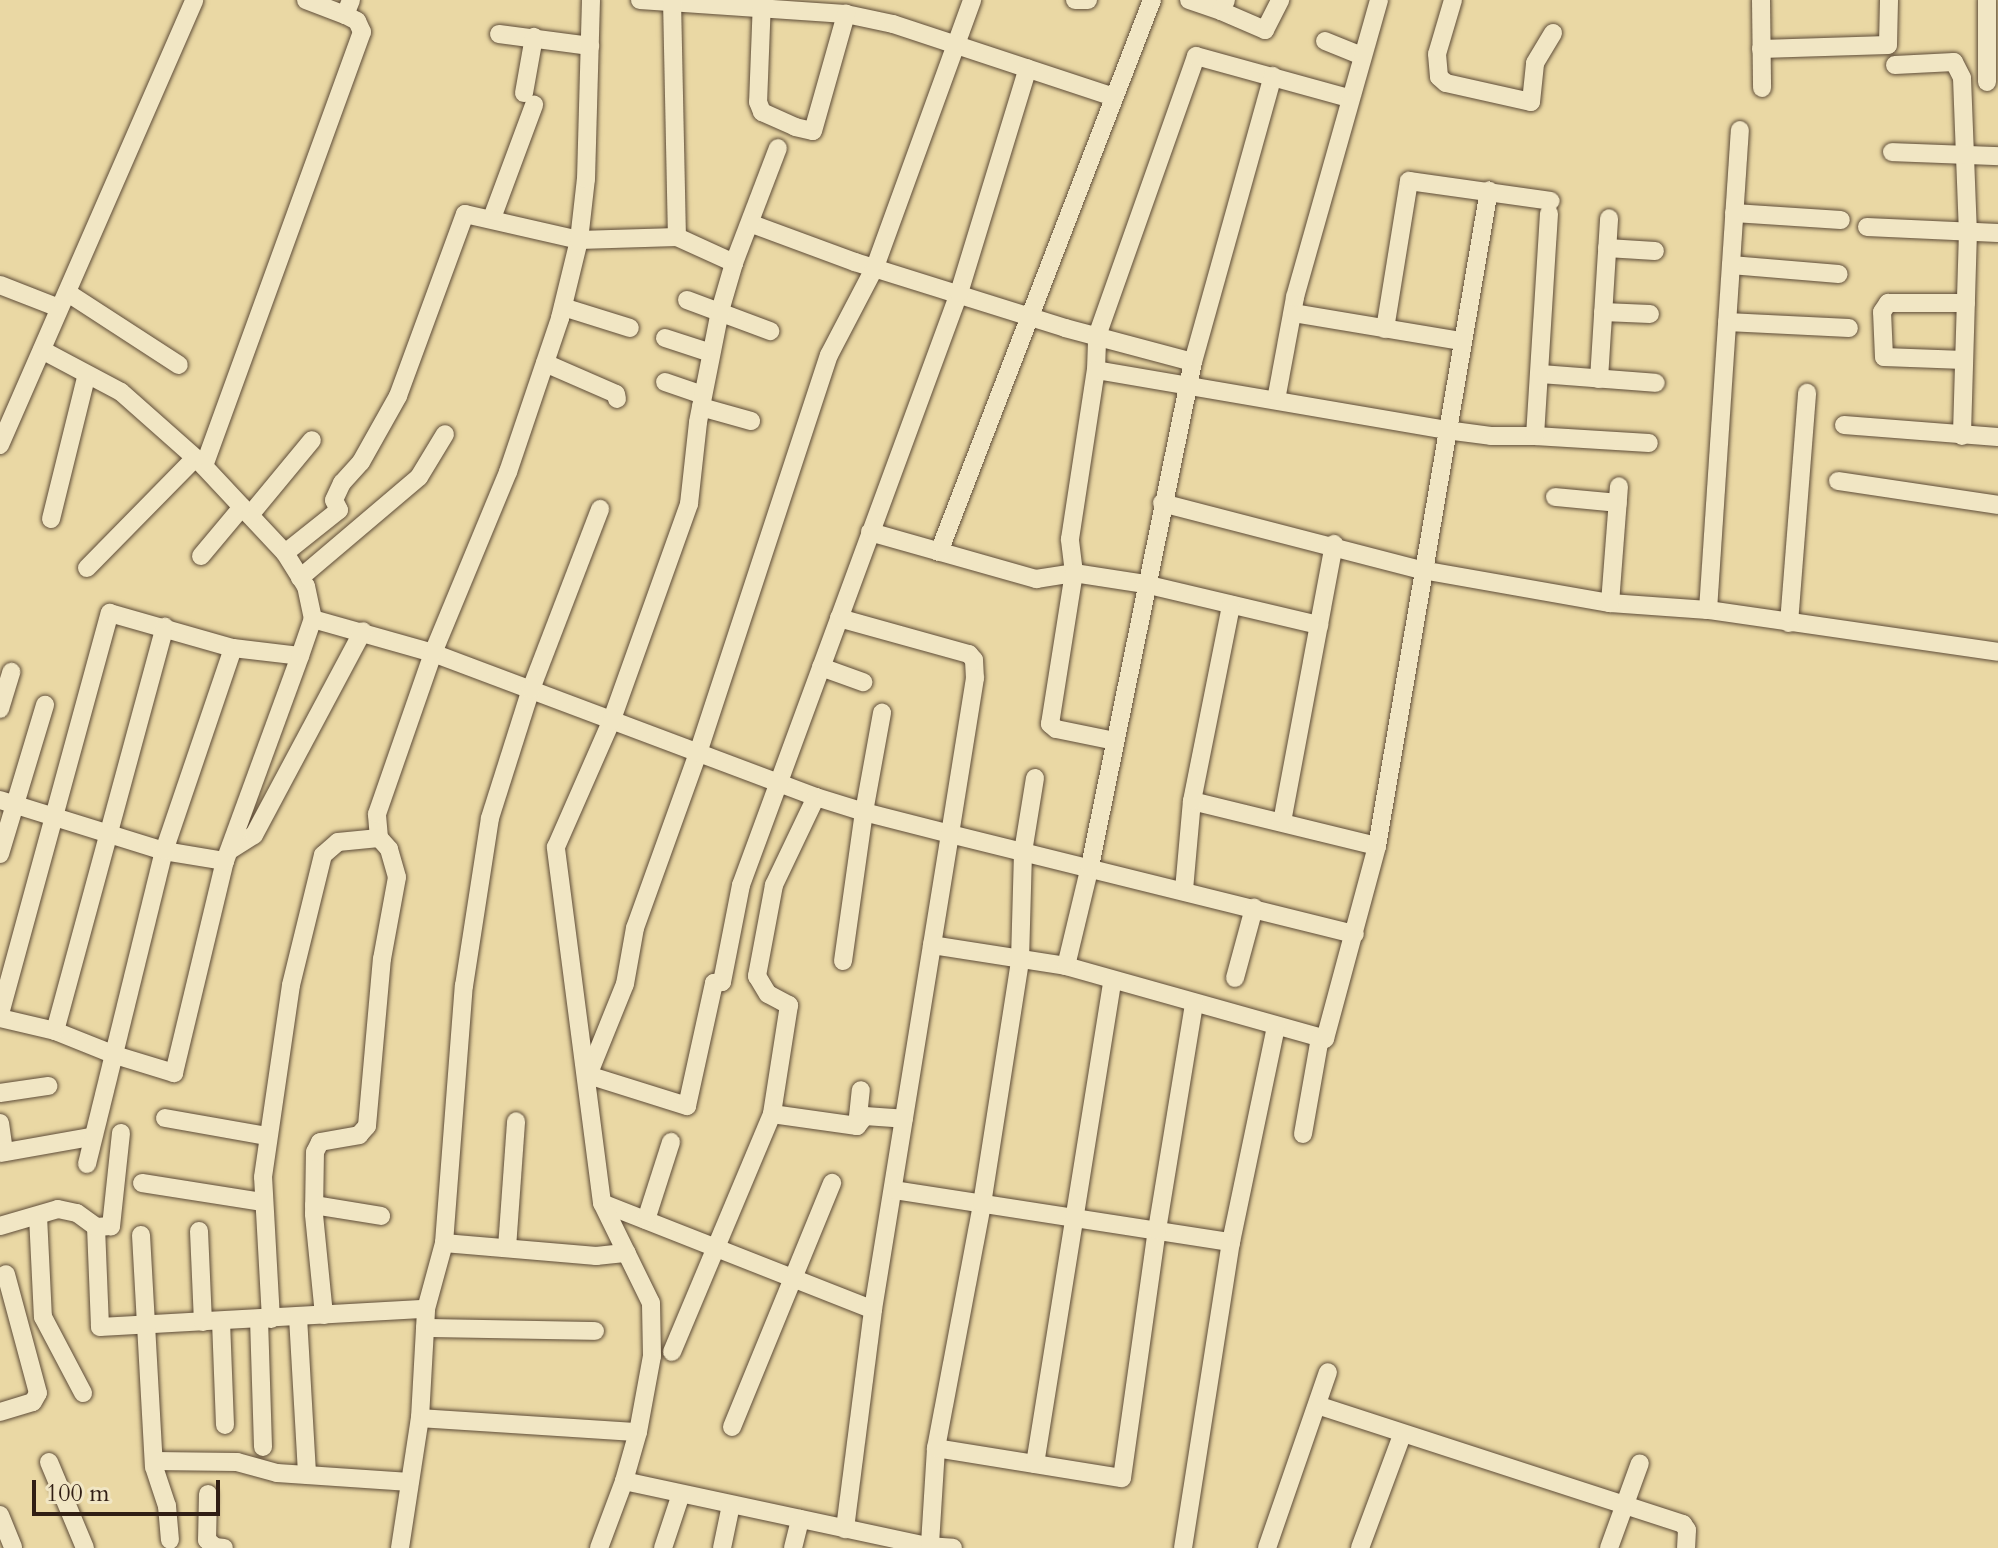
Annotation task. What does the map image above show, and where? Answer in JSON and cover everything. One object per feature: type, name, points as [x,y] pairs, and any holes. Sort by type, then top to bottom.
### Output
[{"type":"street","points":[[0,445],[194,0]]},
{"type":"street","points":[[87,568],[200,462],[362,32],[348,7],[306,0]]},
{"type":"street","points":[[324,1315],[314,1205],[314,1167],[320,1142],[359,1135],[367,1126],[382,959],[397,877],[389,849],[379,838],[377,814],[433,653],[508,472],[563,307],[579,240],[588,150],[591,0]]},
{"type":"street","points":[[640,0],[762,5],[846,14],[893,24],[1114,97]]},
{"type":"street","points":[[587,1078],[625,984],[635,928],[698,753],[829,355],[875,267],[972,0]]},
{"type":"street","points":[[1075,0],[1088,0]]},
{"type":"street","points":[[939,552],[1152,0]]},
{"type":"street","points":[[1189,0],[1224,6],[1265,30],[1280,0]]},
{"type":"street","points":[[1276,400],[1295,297],[1379,0]]},
{"type":"street","points":[[1453,0],[1437,54],[1439,77],[1446,83],[1531,102],[1535,63],[1553,33]]},
{"type":"street","points":[[1761,0],[1762,88]]},
{"type":"street","points":[[1761,49],[1888,45],[1889,0],[1907,0]]},
{"type":"street","points":[[1987,0],[1987,82]]},
{"type":"street","points":[[672,2],[677,237]]},
{"type":"street","points":[[762,5],[758,102],[762,112],[795,127],[813,131],[846,14]]},
{"type":"street","points":[[499,34],[590,46]]},
{"type":"street","points":[[492,218],[529,99],[534,37]]},
{"type":"street","points":[[1325,41],[1362,56]]},
{"type":"street","points":[[1115,741],[1056,729],[1050,724],[1074,573],[1070,539],[1096,370],[1097,336],[1196,56],[1349,98]]},
{"type":"street","points":[[1895,65],[1947,61],[1959,66],[1968,231],[1962,436]]},
{"type":"street","points":[[587,1078],[687,1106],[714,983],[722,982],[741,885],[959,293],[1028,68]]},
{"type":"street","points":[[1066,966],[1090,866],[1145,584],[1193,362],[1273,76]]},
{"type":"street","points":[[1708,610],[1740,130]]},
{"type":"street","points":[[599,1548],[638,1432],[652,1356],[651,1303],[602,1203],[556,847],[611,722],[689,504],[702,401],[720,311],[734,263],[752,224],[778,148]]},
{"type":"street","points":[[1892,152],[1998,156]]},
{"type":"street","points":[[1385,329],[1409,181],[1489,190],[1550,207],[1535,436]]},
{"type":"street","points":[[932,945],[1066,966],[1325,1039],[1377,846],[1489,190]]},
{"type":"street","points":[[1734,213],[1841,220]]},
{"type":"street","points":[[285,553],[339,510],[334,500],[342,483],[361,462],[398,396],[465,214],[579,240],[677,237],[734,263]]},
{"type":"street","points":[[1599,379],[1609,218]]},
{"type":"street","points":[[752,224],[1032,317],[1193,362]]},
{"type":"street","points":[[1867,227],[1998,233]]},
{"type":"street","points":[[1607,248],[1655,251]]},
{"type":"street","points":[[1731,265],[1839,274]]},
{"type":"street","points":[[0,285],[64,301],[179,365]]},
{"type":"street","points":[[687,300],[770,331]]},
{"type":"street","points":[[1964,360],[1887,359],[1881,352],[1881,339],[1882,312],[1888,303],[1966,303]]},
{"type":"street","points":[[563,307],[630,328]]},
{"type":"street","points":[[1603,312],[1650,314]]},
{"type":"street","points":[[1294,313],[1462,341]]},
{"type":"street","points":[[1727,322],[1849,328]]},
{"type":"street","points":[[665,338],[711,353]]},
{"type":"street","points":[[42,350],[121,392],[200,462],[285,553],[306,586],[313,619],[300,656],[228,856],[174,1073],[115,1055],[55,1031],[0,1016],[110,613],[233,648],[300,656]]},
{"type":"street","points":[[545,363],[616,394],[617,399]]},
{"type":"street","points":[[1096,370],[1491,436],[1649,443]]},
{"type":"street","points":[[51,519],[87,374]]},
{"type":"street","points":[[1540,374],[1656,383]]},
{"type":"street","points":[[665,382],[751,421]]},
{"type":"street","points":[[1789,623],[1807,393]]},
{"type":"street","points":[[1844,425],[1998,437]]},
{"type":"street","points":[[300,578],[419,477],[445,434]]},
{"type":"street","points":[[201,556],[312,440]]},
{"type":"street","points":[[1838,481],[1998,505]]},
{"type":"street","points":[[1555,497],[1618,494],[1610,603]]},
{"type":"street","points":[[1162,503],[1334,544],[1422,570],[1610,603],[1708,610],[1998,652]]},
{"type":"street","points":[[400,1548],[420,1418],[426,1309],[444,1243],[464,986],[487,834],[531,689],[600,509]]},
{"type":"street","points":[[870,532],[1036,579],[1074,573],[1145,584],[1319,625]]},
{"type":"street","points":[[1282,822],[1334,544]]},
{"type":"street","points":[[1184,890],[1192,801],[1231,605]]},
{"type":"street","points":[[839,618],[969,654],[974,660],[975,678],[873,1310],[845,1529]]},
{"type":"street","points":[[313,619],[433,653],[611,722],[864,812],[1355,934]]},
{"type":"street","points":[[55,1031],[165,627]]},
{"type":"street","points":[[7,803],[164,851],[228,856],[254,835],[363,631]]},
{"type":"street","points":[[87,1164],[91,1137],[115,1055],[164,851],[233,648]]},
{"type":"street","points":[[821,667],[863,682]]},
{"type":"street","points":[[0,709],[11,672]]},
{"type":"street","points":[[0,854],[7,803],[45,705]]},
{"type":"street","points":[[843,961],[864,812],[882,713]]},
{"type":"street","points":[[930,1544],[936,1448],[982,1204],[1020,960],[1023,852],[1035,778]]},
{"type":"street","points":[[672,1352],[772,1114],[789,1005],[768,994],[757,976],[774,885],[816,797]]},
{"type":"street","points":[[1192,801],[1377,846]]},
{"type":"street","points":[[263,1447],[265,1319],[262,1202],[267,1136],[291,985],[323,855],[338,842],[379,838]]},
{"type":"street","points":[[1235,978],[1254,908]]},
{"type":"street","points":[[1035,1464],[1112,981]]},
{"type":"street","points":[[936,1448],[1122,1478],[1157,1230],[1194,1004]]},
{"type":"street","points":[[1183,1548],[1231,1242],[1276,1026]]},
{"type":"street","points":[[1303,1134],[1320,1038]]},
{"type":"street","points":[[0,1093],[48,1086]]},
{"type":"street","points":[[857,1126],[861,1090]]},
{"type":"street","points":[[772,1114],[857,1126]]},
{"type":"street","points":[[857,1126],[865,1116],[904,1119]]},
{"type":"street","points":[[165,1118],[267,1136]]},
{"type":"street","points":[[507,1248],[516,1121]]},
{"type":"street","points":[[0,1123],[2,1152],[91,1137]]},
{"type":"street","points":[[0,1226],[68,1209],[96,1227],[111,1226],[121,1133]]},
{"type":"street","points":[[646,1220],[671,1142]]},
{"type":"street","points":[[142,1183],[262,1202]]},
{"type":"street","points":[[732,1427],[832,1183]]},
{"type":"street","points":[[894,1190],[1231,1242]]},
{"type":"street","points":[[602,1203],[873,1310]]},
{"type":"street","points":[[314,1205],[381,1216]]},
{"type":"street","points":[[38,1216],[43,1317],[83,1393]]},
{"type":"street","points":[[96,1227],[100,1327],[426,1309]]},
{"type":"street","points":[[199,1231],[225,1425]]},
{"type":"street","points":[[141,1235],[154,1461],[167,1506],[170,1540]]},
{"type":"street","points":[[444,1243],[596,1256],[627,1253]]},
{"type":"street","points":[[0,1412],[33,1402],[38,1393],[6,1274]]},
{"type":"street","points":[[298,1317],[307,1475]]},
{"type":"street","points":[[425,1328],[595,1331]]},
{"type":"street","points":[[1267,1548],[1328,1372]]},
{"type":"street","points":[[1317,1405],[1683,1524],[1687,1530],[1686,1548]]},
{"type":"street","points":[[420,1418],[638,1432]]},
{"type":"street","points":[[1360,1548],[1402,1435]]},
{"type":"street","points":[[154,1461],[237,1462],[277,1473],[410,1482]]},
{"type":"street","points":[[49,1462],[84,1548]]},
{"type":"street","points":[[1609,1548],[1640,1463]]},
{"type":"street","points":[[624,1481],[845,1529],[864,1540],[953,1548]]},
{"type":"street","points":[[208,1494],[207,1540],[215,1547],[224,1548]]},
{"type":"street","points":[[663,1548],[681,1494]]},
{"type":"street","points":[[722,1548],[731,1505]]},
{"type":"street","points":[[0,1515],[13,1548]]},
{"type":"street","points":[[793,1548],[800,1519]]}]
